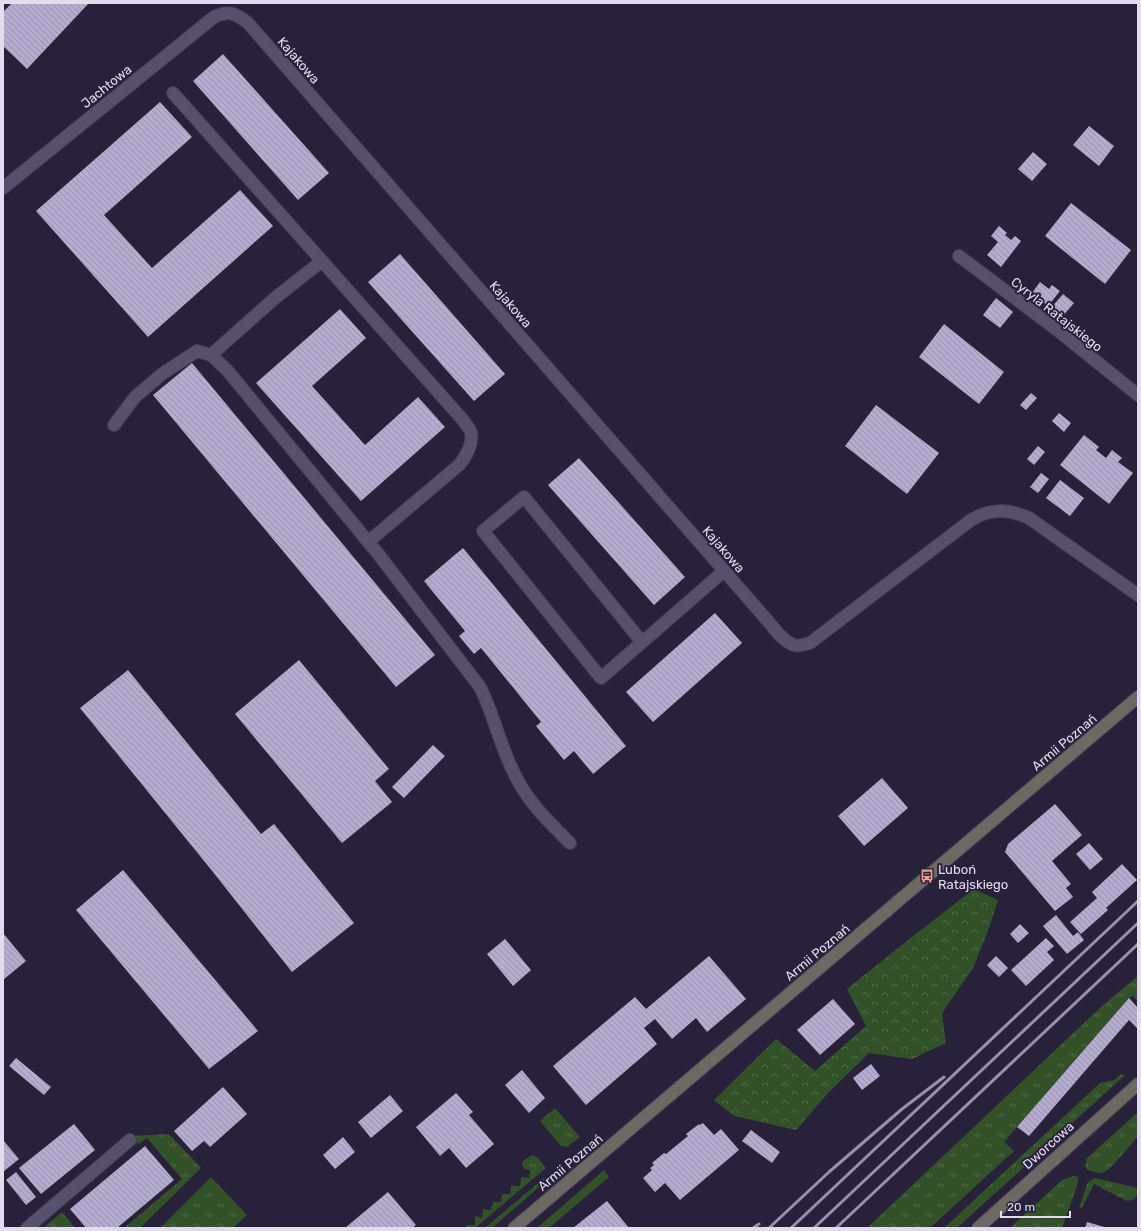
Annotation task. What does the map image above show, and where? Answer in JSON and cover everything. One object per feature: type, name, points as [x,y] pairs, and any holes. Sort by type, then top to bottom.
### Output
[{"type":"main road","name":"Armii Poznań","points":[[514,1228],[1138,697]]},
{"type":"main road","name":"Dworcowa","points":[[978,1228],[1138,1084]]},
{"type":"street","name":"Jachtowa","points":[[3,188],[214,17],[222,13],[230,13]]},
{"type":"street","name":"Kajakowa","points":[[230,13],[239,16],[248,23],[724,571],[787,641],[794,645],[810,643],[971,520],[989,512],[1016,512],[1029,518],[1138,595]]},
{"type":"street","points":[[173,93],[463,420],[471,432],[470,444],[466,456],[459,465],[368,542]]},
{"type":"street","name":"Cyryla Ratajskiego","points":[[959,256],[1138,395]]},
{"type":"street","points":[[211,355],[275,298],[322,261]]},
{"type":"street","points":[[114,425],[135,397],[162,374],[197,351],[211,355],[228,370],[415,601],[480,687],[488,702],[508,760],[519,784],[540,813],[570,843]]},
{"type":"street","points":[[642,642],[524,497],[483,531],[601,678],[724,571]]},
{"type":"street","points":[[27,1228],[130,1140]]},
{"type":"green space","points":[[974,889],[998,900],[989,928],[973,968],[942,1013],[946,1043],[912,1059],[869,1053],[829,1092],[796,1130],[734,1116],[714,1100],[776,1039],[815,1071],[866,1026],[847,989]]},
{"type":"green space","points":[[1138,976],[1138,1002],[1133,996],[1129,998],[1004,1142],[1014,1151],[930,1228],[867,1228],[1104,1004]]},
{"type":"green space","points":[[1122,1074],[1124,1076],[957,1228],[944,1228],[1100,1083],[1114,1080]]},
{"type":"green space","points":[[555,1108],[580,1137],[567,1147],[561,1146],[540,1121]]},
{"type":"green space","points":[[1138,1112],[1138,1136],[1121,1156],[1103,1173],[1088,1170],[1085,1166],[1087,1158]]},
{"type":"green space","points":[[169,1134],[201,1168],[140,1228],[124,1228],[182,1179],[147,1138],[138,1144],[131,1136]]},
{"type":"green space","points":[[532,1155],[538,1158],[546,1168],[475,1228],[466,1228],[466,1225],[475,1225],[475,1216],[482,1218],[483,1209],[491,1210],[493,1202],[501,1202],[502,1194],[510,1194],[511,1186],[520,1186],[521,1177],[529,1178],[530,1170],[524,1169],[522,1164],[524,1160]]},
{"type":"green space","points":[[604,1170],[609,1177],[549,1228],[537,1228]]},
{"type":"green space","points":[[1073,1176],[1078,1177],[1078,1183],[1062,1228],[1010,1228],[1062,1180]]},
{"type":"green space","points":[[211,1177],[247,1215],[233,1228],[160,1228]]},
{"type":"green space","points":[[544,1178],[546,1181],[492,1228],[485,1228]]},
{"type":"green space","points":[[1095,1178],[1138,1188],[1138,1195],[1133,1200],[1127,1201],[1094,1184],[1082,1208],[1079,1208],[1087,1184]]},
{"type":"green space","points":[[62,1212],[75,1228],[43,1228]]},
{"type":"building","points":[[12,3],[89,3],[27,69],[3,46],[3,12]]},
{"type":"building","points":[[223,54],[329,173],[298,200],[193,81]]},
{"type":"building","points":[[160,102],[192,137],[104,215],[152,268],[240,190],[273,226],[148,337],[36,211]]},
{"type":"building","points":[[1089,126],[1114,146],[1099,166],[1073,145]]},
{"type":"building","points":[[1033,152],[1047,164],[1032,181],[1018,169]]},
{"type":"building","points":[[1071,203],[1131,250],[1105,284],[1045,236]]},
{"type":"building","points":[[999,226],[1007,233],[1005,235],[1011,240],[1015,236],[1021,241],[1001,267],[987,255],[998,242],[991,236]]},
{"type":"building","points":[[400,254],[505,374],[474,401],[368,282]]},
{"type":"building","points":[[1040,282],[1049,289],[1052,285],[1060,291],[1048,306],[1032,293]]},
{"type":"building","points":[[1063,294],[1074,303],[1062,317],[1051,308]]},
{"type":"building","points":[[996,298],[1013,312],[1000,328],[983,315]]},
{"type":"building","points":[[340,309],[366,338],[312,386],[365,445],[418,397],[445,427],[361,501],[256,383]]},
{"type":"building","points":[[944,324],[1004,372],[979,404],[919,357]]},
{"type":"building","points":[[192,363],[435,655],[396,687],[153,395]]},
{"type":"building","points":[[1031,393],[1037,398],[1026,410],[1020,405]]},
{"type":"building","points":[[876,405],[939,453],[907,494],[845,446]]},
{"type":"building","points":[[1059,413],[1071,423],[1064,432],[1052,421]]},
{"type":"building","points":[[1084,435],[1099,447],[1096,450],[1106,458],[1112,450],[1122,458],[1118,462],[1133,473],[1109,504],[1060,465]]},
{"type":"building","points":[[1038,446],[1045,452],[1034,465],[1027,459]]},
{"type":"building","points":[[579,458],[685,577],[654,605],[548,485]]},
{"type":"building","points":[[1041,473],[1049,479],[1038,493],[1030,487]]},
{"type":"building","points":[[1060,480],[1084,498],[1070,516],[1046,498]]},
{"type":"building","points":[[463,548],[626,746],[593,774],[574,751],[564,760],[536,726],[541,722],[481,648],[474,654],[459,636],[465,631],[424,581]]},
{"type":"building","points":[[715,613],[742,643],[653,722],[626,692]]},
{"type":"building","points":[[299,660],[389,769],[375,781],[392,802],[342,843],[235,714]]},
{"type":"building","points":[[128,670],[261,834],[274,824],[354,923],[292,972],[80,708]]},
{"type":"building","points":[[433,745],[445,756],[404,798],[392,787]]},
{"type":"building","points":[[882,778],[908,808],[864,846],[838,816]]},
{"type":"building","points":[[1055,804],[1082,835],[1052,861],[1071,884],[1066,888],[1073,897],[1055,911],[1005,852],[1008,844]]},
{"type":"building","points":[[1089,843],[1103,859],[1090,870],[1076,854]]},
{"type":"building","points":[[1122,864],[1137,880],[1106,908],[1108,910],[1081,934],[1070,922],[1097,898],[1092,892]]},
{"type":"building","points":[[123,870],[258,1031],[209,1069],[76,910]]},
{"type":"building","points":[[1056,915],[1073,936],[1078,932],[1084,940],[1067,954],[1043,926]]},
{"type":"building","points":[[1020,924],[1029,933],[1018,943],[1010,934]]},
{"type":"building","points":[[3,933],[26,961],[3,980]]},
{"type":"building","points":[[1046,938],[1054,946],[1047,952],[1054,960],[1026,986],[1011,970]]},
{"type":"building","points":[[505,939],[531,970],[513,986],[487,954]]},
{"type":"building","points":[[709,956],[746,999],[707,1032],[696,1018],[672,1039],[655,1019],[644,1028],[657,1044],[586,1105],[553,1066],[635,997],[646,1009]]},
{"type":"building","points":[[996,956],[1008,968],[999,977],[987,965]]},
{"type":"building","points":[[1129,998],[1138,1008],[1138,1029],[1129,1020],[1029,1136],[1017,1127]]},
{"type":"building","points":[[833,999],[855,1024],[820,1055],[797,1030]]},
{"type":"building","points":[[16,1058],[51,1087],[44,1095],[9,1066]]},
{"type":"building","points":[[871,1064],[880,1076],[862,1090],[853,1078]]},
{"type":"building","points":[[522,1070],[545,1098],[529,1113],[505,1085]]},
{"type":"building","points":[[223,1087],[247,1114],[210,1147],[204,1141],[192,1151],[174,1131]]},
{"type":"building","points":[[456,1093],[473,1112],[469,1115],[494,1144],[466,1168],[449,1148],[440,1156],[416,1127]]},
{"type":"building","points":[[390,1095],[403,1111],[371,1138],[358,1122]]},
{"type":"building","points":[[703,1123],[714,1135],[721,1129],[739,1150],[680,1200],[665,1183],[655,1192],[643,1178],[652,1170],[650,1168],[654,1165],[652,1163],[664,1153],[666,1154],[688,1136],[686,1134],[699,1124],[700,1125]]},
{"type":"building","points":[[74,1124],[95,1150],[41,1194],[19,1168]]},
{"type":"building","points":[[751,1130],[780,1152],[772,1163],[742,1141]]},
{"type":"building","points":[[343,1137],[355,1152],[335,1169],[323,1155]]},
{"type":"building","points":[[3,1140],[19,1159],[3,1172]]},
{"type":"building","points":[[145,1146],[174,1180],[117,1228],[86,1228],[70,1209]]},
{"type":"building","points":[[16,1172],[36,1197],[26,1205],[6,1180]]},
{"type":"building","points":[[388,1192],[416,1225],[412,1228],[345,1228]]},
{"type":"building","points":[[607,1201],[629,1228],[573,1228]]},
{"type":"building","points":[[1087,1222],[1108,1228],[1085,1228]]},
{"type":"railway","points":[[791,1228],[1138,901]]},
{"type":"railway","points":[[814,1228],[1138,923]]},
{"type":"railway","points":[[836,1228],[1138,944]]},
{"type":"railway","points":[[769,1228],[829,1172],[902,1109],[944,1077]]},
{"type":"railway","points":[[753,1228],[759,1224]]},
{"type":"place","name":"Luboń Ratajskiego","points":[[927,876]]}]
